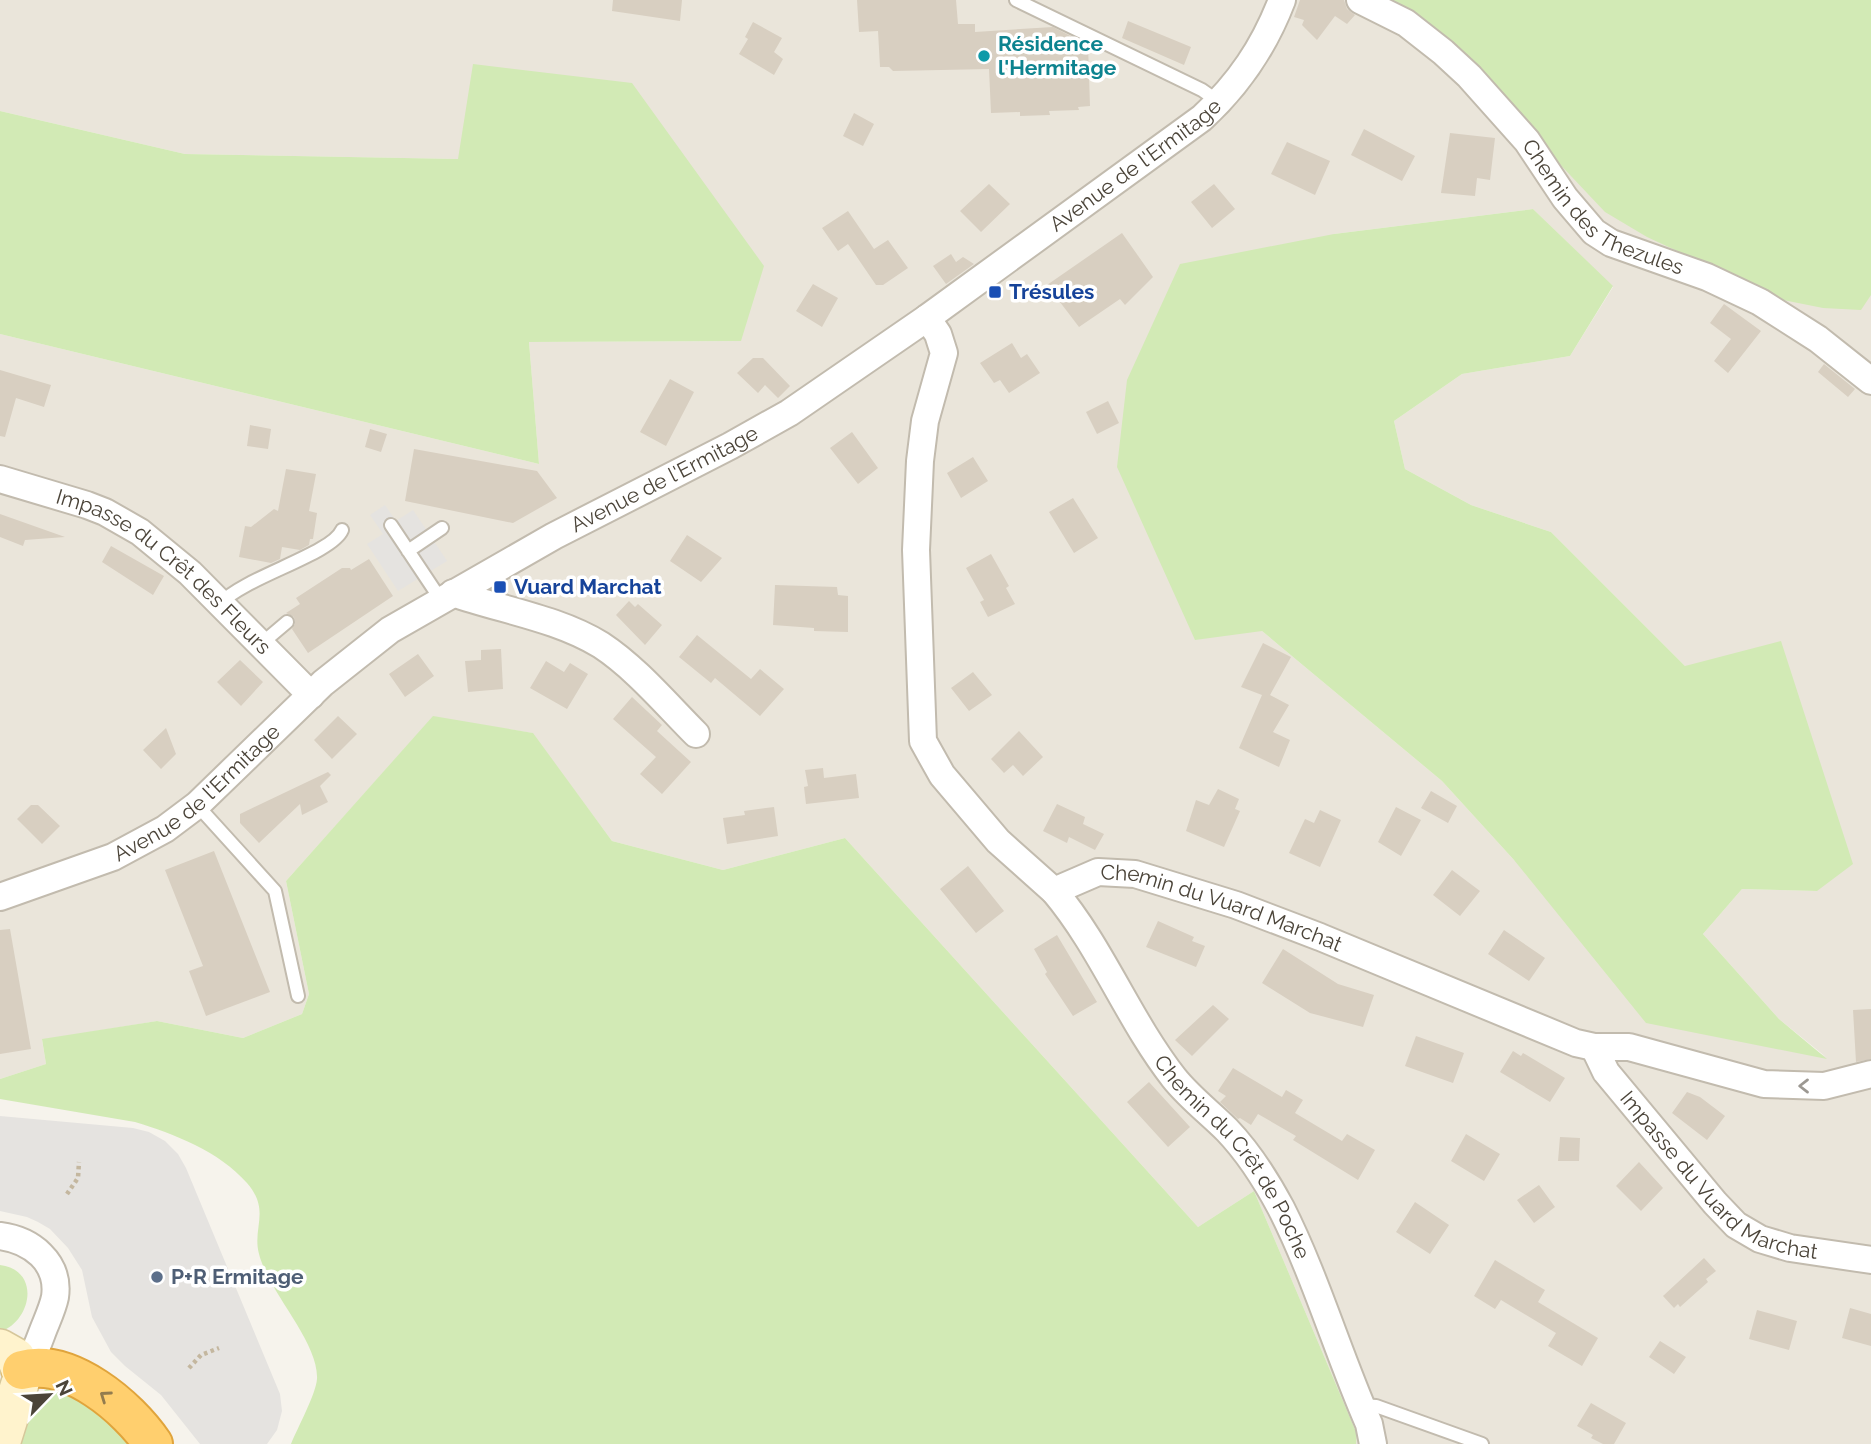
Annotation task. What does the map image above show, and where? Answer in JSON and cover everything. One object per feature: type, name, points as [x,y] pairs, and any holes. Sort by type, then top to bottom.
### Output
[{"type":"highway","points":[[11,1357],[73,1376],[124,1411],[153,1444]]},
{"type":"main road","points":[[1,1444],[21,1384],[11,1357]]},
{"type":"street","name":"Avenue de l'Ermitage","points":[[0,897],[113,857],[165,829],[197,805],[311,695],[372,643],[447,596],[601,511],[760,430],[928,318],[1187,130],[1220,102],[1250,65],[1282,0]]},
{"type":"street","name":"Chemin des Thezules","points":[[1360,0],[1406,23],[1469,76],[1527,141],[1565,198],[1594,232],[1611,243],[1707,277],[1760,302],[1818,339],[1871,381]]},
{"type":"street","points":[[928,318],[939,334],[944,353],[927,411],[920,461],[916,550],[923,741],[942,775],[998,841],[1054,891]]},
{"type":"street","name":"Impasse du Crêt des Fleurs","points":[[0,479],[105,512],[156,543],[221,603],[311,695]]},
{"type":"street","points":[[447,596],[575,632],[602,646],[696,734]]},
{"type":"street","name":"Chemin du Vuard Marchat","points":[[1054,891],[1098,872],[1135,874],[1236,905],[1320,937],[1553,1035],[1594,1047],[1629,1047],[1764,1084],[1824,1086],[1871,1074]]},
{"type":"street","name":"Chemin du Crêt de Poche","points":[[1054,891],[1077,918],[1141,1028],[1175,1080],[1229,1132],[1261,1172],[1282,1210],[1299,1250],[1369,1424],[1373,1444]]},
{"type":"street","name":"Impasse du Vuard Marchat","points":[[1594,1047],[1606,1072],[1714,1203],[1736,1225],[1760,1239],[1790,1248],[1871,1260]]},
{"type":"street","points":[[0,1236],[22,1240],[41,1254],[53,1274],[55,1286],[51,1310],[29,1362],[11,1357],[30,1323],[39,1297],[39,1287],[32,1269],[24,1262],[0,1254]]},
{"type":"lane","points":[[1016,0],[1202,90],[1220,102]]},
{"type":"lane","points":[[391,526],[408,551],[447,596]]},
{"type":"lane","points":[[408,551],[442,528]]},
{"type":"lane","points":[[221,603],[240,587],[314,552],[336,538],[342,530]]},
{"type":"lane","points":[[261,644],[287,622]]},
{"type":"lane","points":[[197,805],[275,891],[298,996]]},
{"type":"lane","points":[[1360,1405],[1376,1406],[1482,1444]]},
{"type":"path","points":[[67,1194],[78,1178],[79,1162]]},
{"type":"path","points":[[189,1368],[201,1355],[219,1348]]},
{"type":"shaded area","points":[[0,0],[1871,0],[1871,1444],[1356,1444],[1357,1434],[1254,1191],[1198,1227],[845,838],[723,870],[612,841],[532,733],[433,717],[286,881],[309,994],[302,1014],[243,1038],[157,1021],[42,1040],[46,1064],[0,1079],[0,334],[539,464],[529,342],[741,341],[458,159],[185,154],[0,111]],"holes":[[[1533,209],[1613,287],[1570,356],[1462,374],[1394,421],[1405,469],[1471,505],[1551,532],[1685,666],[1817,891],[1742,889],[1703,934],[1779,1019],[1826,1057],[1514,860],[1442,781],[1262,631],[1334,234]]]},
{"type":"shaded area","points":[[385,505],[396,521],[413,510],[447,561],[398,591],[367,544],[383,534],[370,515]]},
{"type":"shaded area","name":"P+R Ermitage","points":[[0,1116],[133,1128],[149,1132],[165,1141],[178,1154],[280,1394],[282,1411],[277,1430],[267,1444],[200,1444],[161,1395],[111,1352],[92,1317],[82,1270],[68,1248],[50,1229],[38,1222],[0,1211]]},
{"type":"green space","points":[[1388,0],[1871,0],[1871,295],[1861,310],[1823,308],[1783,300],[1647,237],[1605,212],[1436,33]]},
{"type":"green space","points":[[473,64],[632,83],[764,266],[741,341],[529,342],[539,464],[0,334],[0,111],[185,154],[458,159]]},
{"type":"green space","points":[[1533,209],[1613,286],[1570,356],[1462,374],[1394,421],[1405,469],[1471,505],[1551,532],[1685,666],[1781,641],[1853,864],[1817,891],[1742,889],[1703,934],[1779,1019],[1827,1059],[1646,1023],[1514,860],[1442,781],[1262,631],[1195,640],[1117,467],[1127,380],[1180,264],[1334,234]]},
{"type":"green space","points":[[433,716],[533,733],[612,841],[723,870],[845,838],[1198,1227],[1254,1191],[1357,1434],[1356,1444],[291,1444],[316,1385],[315,1365],[302,1333],[264,1269],[257,1244],[258,1202],[247,1183],[210,1153],[150,1127],[135,1122],[0,1099],[0,1079],[46,1064],[42,1039],[157,1021],[243,1038],[302,1014],[309,994],[286,881]]},
{"type":"green space","points":[[0,1265],[13,1269],[22,1276],[27,1296],[19,1318],[0,1332]]},
{"type":"green space","points":[[48,1388],[69,1388],[139,1444],[17,1444],[32,1406]]},
{"type":"building","points":[[613,0],[682,0],[680,21],[612,11]]},
{"type":"building","name":"Résidence l'Hermitage","points":[[857,0],[956,0],[958,24],[975,24],[975,32],[1053,27],[1088,45],[1090,106],[1078,107],[1079,110],[1049,111],[1050,115],[991,113],[989,69],[893,71],[889,67],[880,67],[878,31],[859,32]]},
{"type":"building","points":[[1300,0],[1344,0],[1347,9],[1355,15],[1347,24],[1335,16],[1317,40],[1302,25],[1304,20],[1294,17]]},
{"type":"building","points":[[1128,21],[1191,47],[1184,65],[1122,38]]},
{"type":"building","points":[[753,22],[782,38],[774,52],[783,59],[774,75],[739,54],[748,39],[745,37]]},
{"type":"building","points":[[854,113],[874,124],[863,146],[843,136]]},
{"type":"building","points":[[1364,129],[1415,156],[1402,181],[1351,155]]},
{"type":"building","points":[[1450,133],[1495,138],[1490,180],[1477,178],[1475,196],[1441,193]]},
{"type":"building","points":[[1287,142],[1330,161],[1315,195],[1271,174]]},
{"type":"building","points":[[989,184],[1010,204],[981,232],[960,211]]},
{"type":"building","points":[[1214,184],[1235,209],[1212,228],[1191,202]]},
{"type":"building","points":[[848,211],[874,249],[888,240],[908,268],[883,285],[876,285],[848,244],[838,251],[822,228]]},
{"type":"building","points":[[1122,233],[1153,277],[1125,305],[1120,299],[1079,327],[1047,285]]},
{"type":"building","points":[[951,254],[956,262],[963,257],[974,264],[946,284],[933,266]]},
{"type":"building","points":[[813,284],[838,298],[822,327],[796,311]]},
{"type":"building","points":[[1724,304],[1761,331],[1728,373],[1714,361],[1731,339],[1710,323]]},
{"type":"building","points":[[1012,343],[1021,358],[1027,354],[1040,373],[1009,393],[1000,380],[994,383],[980,363]]},
{"type":"building","points":[[753,358],[763,358],[790,386],[778,398],[765,385],[758,393],[737,373]]},
{"type":"building","points":[[1824,364],[1855,389],[1848,397],[1818,372]]},
{"type":"building","points":[[0,370],[51,385],[44,407],[16,398],[5,437],[0,436]]},
{"type":"building","points":[[670,379],[694,392],[666,446],[640,432]]},
{"type":"building","points":[[1108,401],[1119,423],[1097,434],[1086,412]]},
{"type":"building","points":[[250,425],[271,429],[268,449],[247,446]]},
{"type":"building","points":[[370,429],[387,434],[381,452],[365,447]]},
{"type":"building","points":[[852,432],[878,468],[858,484],[830,448]]},
{"type":"building","points":[[414,449],[537,471],[557,498],[513,523],[405,501]]},
{"type":"building","points":[[973,457],[988,481],[961,498],[947,473]]},
{"type":"building","points":[[286,469],[316,474],[309,511],[317,513],[313,539],[300,550],[282,547],[280,559],[271,563],[239,557],[245,526],[251,527],[274,509],[278,511]]},
{"type":"building","points":[[1073,498],[1098,538],[1074,553],[1049,512]]},
{"type":"building","points":[[0,514],[65,537],[25,540],[23,546],[0,537]]},
{"type":"building","points":[[687,535],[722,558],[701,582],[670,561]]},
{"type":"building","points":[[111,546],[164,576],[153,595],[102,562]]},
{"type":"building","points":[[991,554],[1009,586],[1006,588],[1015,604],[988,617],[980,602],[984,600],[966,568]]},
{"type":"building","points":[[369,559],[393,596],[308,653],[292,629],[295,624],[294,617],[286,613],[300,604],[296,598],[342,568],[351,570]]},
{"type":"building","points":[[775,585],[837,587],[838,595],[848,596],[848,632],[814,631],[814,628],[773,625]]},
{"type":"building","points":[[629,601],[635,607],[638,604],[662,625],[645,645],[616,615]]},
{"type":"building","points":[[697,635],[751,679],[760,669],[784,689],[760,716],[715,678],[711,683],[679,657]]},
{"type":"building","points":[[1263,643],[1291,657],[1270,695],[1289,705],[1273,732],[1290,740],[1279,767],[1239,748],[1262,695],[1241,687]]},
{"type":"building","points":[[501,649],[503,689],[468,692],[465,661],[481,660],[481,650]]},
{"type":"building","points":[[418,654],[434,676],[405,697],[389,674]]},
{"type":"building","points":[[240,660],[263,682],[241,706],[217,682]]},
{"type":"building","points":[[546,661],[564,672],[570,663],[588,674],[567,709],[530,688]]},
{"type":"building","points":[[973,672],[992,695],[969,711],[951,688]]},
{"type":"building","points":[[632,697],[662,725],[657,731],[691,762],[662,794],[640,774],[656,757],[613,719]]},
{"type":"building","points":[[338,716],[357,734],[332,759],[314,740]]},
{"type":"building","points":[[166,728],[176,754],[161,769],[143,750]]},
{"type":"building","points":[[1019,731],[1043,757],[1023,776],[1013,765],[1004,773],[991,759]]},
{"type":"building","points":[[823,768],[824,778],[856,774],[859,798],[806,804],[804,787],[808,786],[805,770]]},
{"type":"building","points":[[328,772],[331,775],[320,786],[328,802],[302,815],[300,804],[259,843],[240,823],[240,814]]},
{"type":"building","points":[[1218,789],[1239,799],[1235,809],[1240,811],[1224,847],[1186,831],[1196,800],[1209,805]]},
{"type":"building","points":[[1431,791],[1457,806],[1448,823],[1421,808]]},
{"type":"building","points":[[1057,804],[1085,817],[1083,824],[1104,834],[1095,850],[1069,837],[1067,843],[1043,831]]},
{"type":"building","points":[[31,805],[38,805],[60,826],[42,844],[17,819]]},
{"type":"building","points":[[774,807],[778,836],[727,844],[723,818],[745,815],[744,811]]},
{"type":"building","points":[[1396,807],[1421,820],[1401,856],[1378,842]]},
{"type":"building","points":[[1320,810],[1341,820],[1320,867],[1289,853],[1305,819],[1314,823]]},
{"type":"building","points":[[214,851],[270,992],[206,1016],[189,971],[203,966],[165,870]]},
{"type":"building","points":[[968,866],[1004,911],[976,933],[940,889]]},
{"type":"building","points":[[1452,870],[1480,891],[1460,916],[1433,895]]},
{"type":"building","points":[[1158,921],[1194,937],[1192,941],[1205,946],[1196,967],[1146,947]]},
{"type":"building","points":[[10,929],[31,1049],[0,1054],[0,930]]},
{"type":"building","points":[[1504,930],[1545,958],[1529,981],[1488,954]]},
{"type":"building","points":[[1057,935],[1097,1002],[1073,1016],[1045,974],[1047,972],[1034,949]]},
{"type":"building","points":[[1283,949],[1338,984],[1374,995],[1363,1027],[1310,1013],[1262,983]]},
{"type":"building","points":[[1213,1005],[1229,1019],[1192,1056],[1175,1040]]},
{"type":"building","points":[[1871,1009],[1871,1059],[1856,1062],[1853,1010]]},
{"type":"building","points":[[1416,1036],[1464,1053],[1453,1083],[1405,1066]]},
{"type":"building","points":[[1513,1051],[1521,1056],[1523,1053],[1565,1078],[1550,1102],[1500,1072]]},
{"type":"building","points":[[1233,1068],[1282,1097],[1286,1090],[1303,1100],[1295,1113],[1342,1141],[1347,1134],[1375,1150],[1358,1180],[1293,1140],[1296,1136],[1258,1114],[1251,1125],[1238,1119],[1220,1102],[1226,1096],[1218,1091]]},
{"type":"building","points":[[1149,1082],[1190,1127],[1168,1147],[1127,1102]]},
{"type":"building","points":[[1687,1092],[1700,1097],[1725,1116],[1707,1140],[1672,1113]]},
{"type":"building","points":[[1466,1134],[1500,1154],[1484,1181],[1451,1161]]},
{"type":"building","points":[[1560,1137],[1580,1138],[1579,1161],[1558,1161]]},
{"type":"building","points":[[1639,1162],[1663,1188],[1641,1211],[1616,1186]]},
{"type":"building","points":[[1539,1185],[1555,1207],[1534,1223],[1517,1200]]},
{"type":"building","points":[[1415,1202],[1449,1225],[1430,1254],[1396,1232]]},
{"type":"building","points":[[1704,1258],[1716,1271],[1706,1279],[1708,1282],[1680,1307],[1678,1304],[1674,1308],[1663,1296]]},
{"type":"building","points":[[1495,1260],[1545,1290],[1538,1302],[1598,1338],[1582,1366],[1548,1346],[1556,1333],[1501,1300],[1495,1309],[1474,1296]]},
{"type":"building","points":[[1850,1308],[1871,1314],[1871,1346],[1842,1338]]},
{"type":"building","points":[[1757,1310],[1797,1321],[1789,1350],[1749,1339]]},
{"type":"building","points":[[1660,1341],[1686,1357],[1674,1374],[1649,1357]]},
{"type":"building","points":[[1591,1403],[1626,1423],[1614,1444],[1603,1444],[1577,1426]]},
{"type":"place","name":"Résidence l'Hermitage","points":[[984,56]]},
{"type":"place","name":"Trésules","points":[[995,292]]},
{"type":"place","name":"Vuard Marchat","points":[[500,587]]},
{"type":"place","name":"P+R Ermitage","points":[[157,1277]]}]
